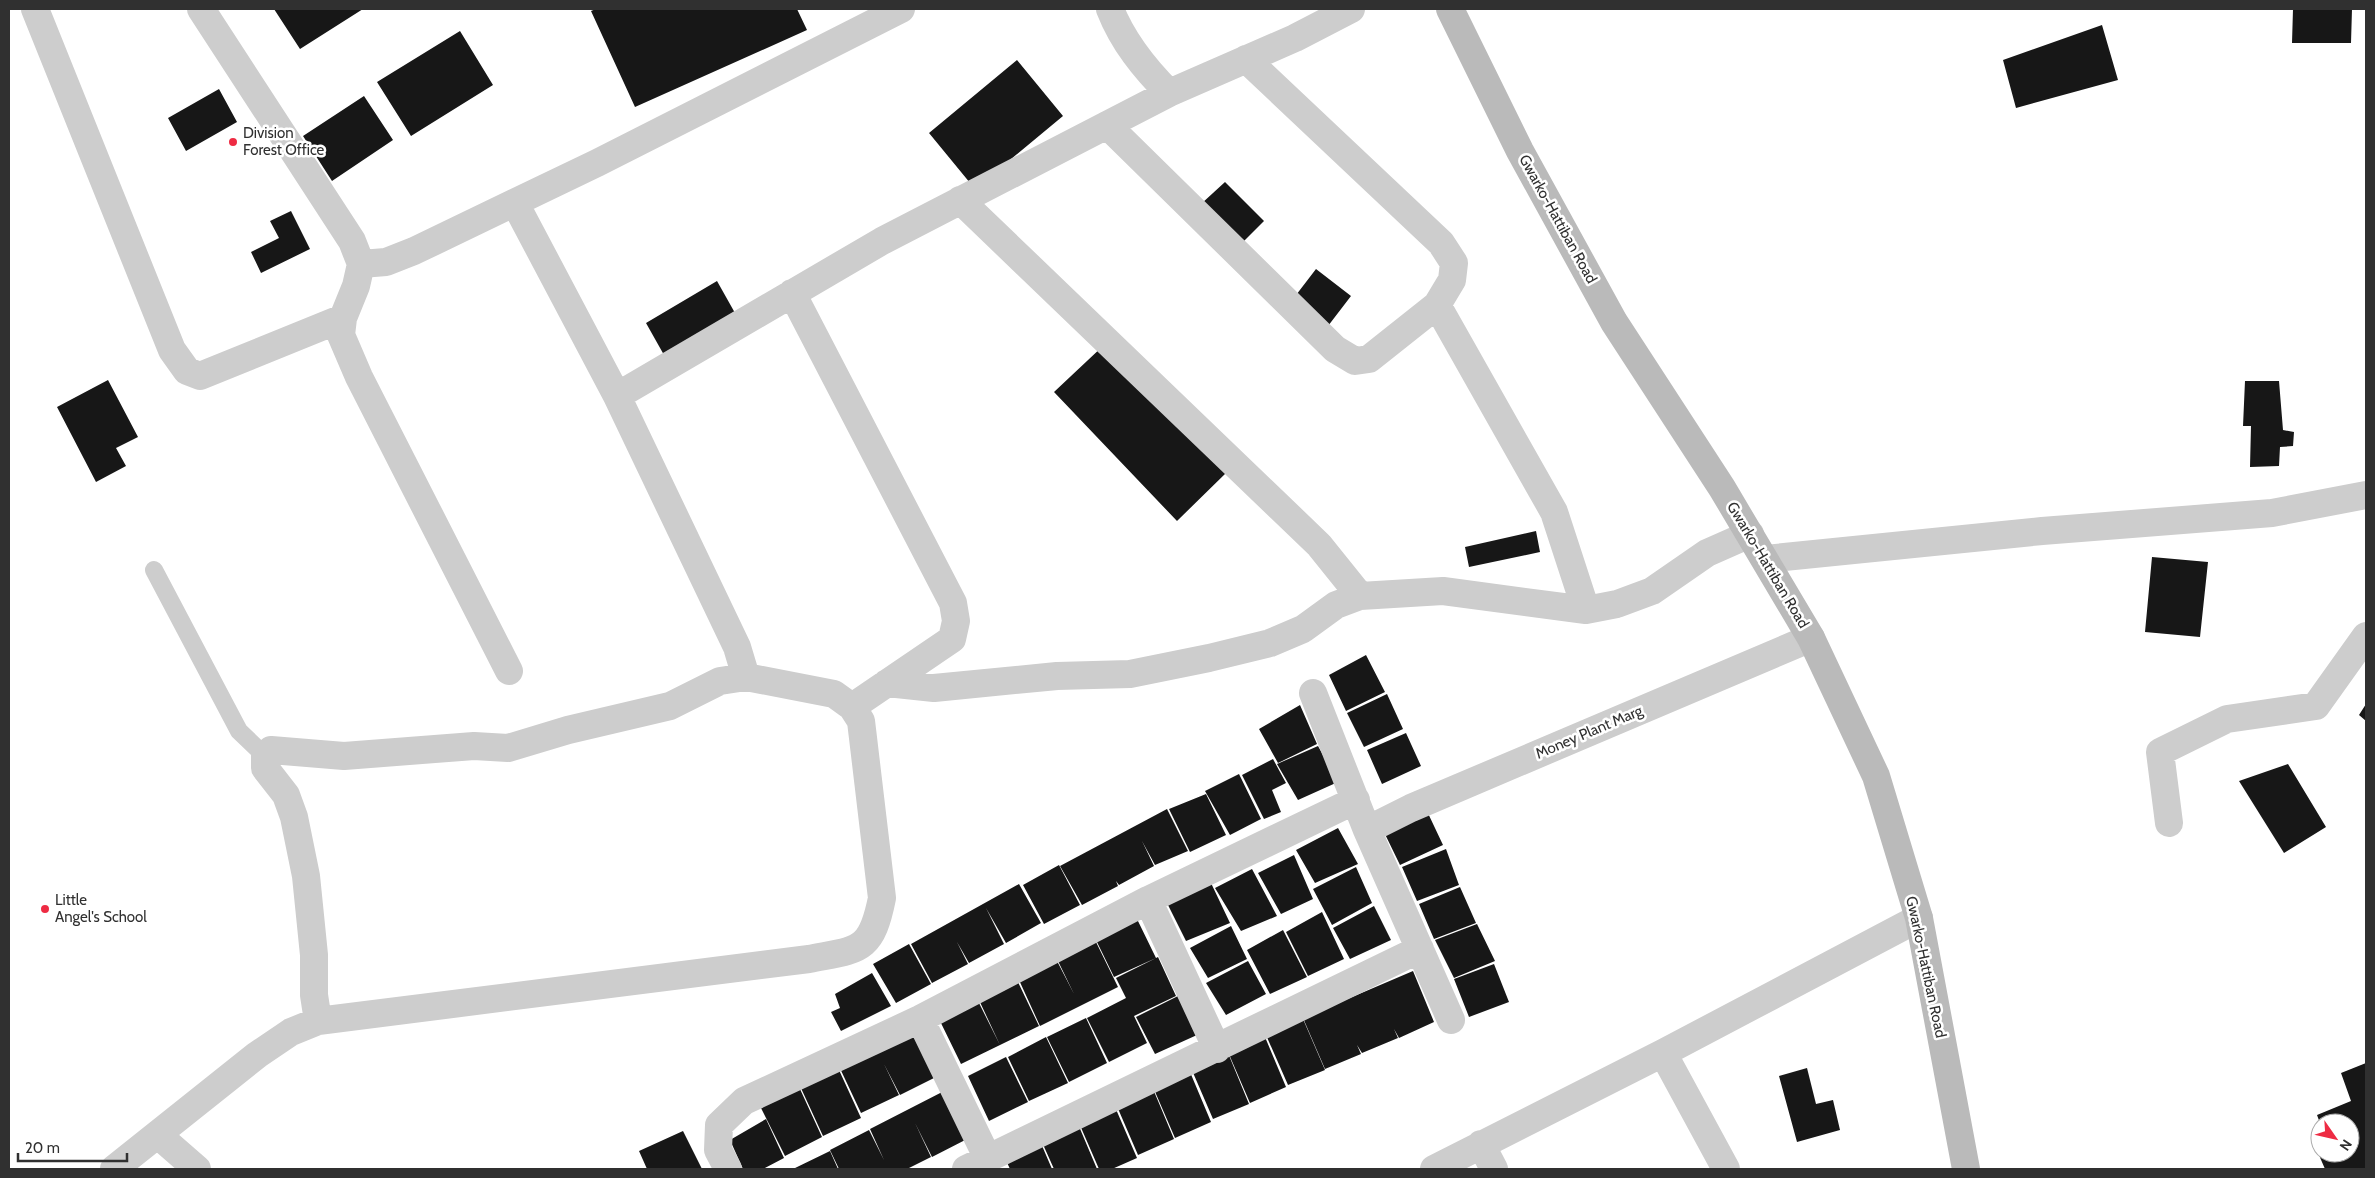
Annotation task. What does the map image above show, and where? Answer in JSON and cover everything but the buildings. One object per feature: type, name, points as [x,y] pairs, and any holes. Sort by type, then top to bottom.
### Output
[{"type":"main road","name":"Gwarko-Hattiban Road","points":[[1450,9],[1520,150],[1614,322],[1722,488],[1811,638],[1876,776],[1918,918],[1966,1169]]},
{"type":"street","points":[[35,9],[172,350],[187,372],[200,376],[343,318]]},
{"type":"street","points":[[200,9],[352,241],[361,264],[356,286],[343,318],[341,335],[359,377],[509,671]]},
{"type":"street","points":[[361,264],[386,262],[414,251],[902,9]]},
{"type":"street","points":[[1110,9],[1118,29],[1144,68],[1169,93]]},
{"type":"street","points":[[617,396],[882,241],[1169,93],[1294,38],[1351,9]]},
{"type":"street","points":[[1107,125],[1335,349],[1355,361],[1369,359],[1437,305],[1452,280],[1454,263],[1441,243],[1246,59]]},
{"type":"street","points":[[960,200],[1319,545],[1360,596]]},
{"type":"street","points":[[515,202],[617,396],[737,647],[746,677]]},
{"type":"street","points":[[792,294],[953,603],[956,621],[952,639],[852,706]]},
{"type":"street","points":[[1437,305],[1554,512],[1586,610]]},
{"type":"street","points":[[1765,559],[2042,531],[2272,513],[2366,495]]},
{"type":"street","points":[[887,683],[934,688],[1057,676],[1130,674],[1209,658],[1270,642],[1302,629],[1336,605],[1360,596],[1443,592],[1586,610],[1618,604],[1652,591],[1707,553],[1750,534]]},
{"type":"street","points":[[2169,823],[2160,752],[2227,719],[2316,706],[2366,636]]},
{"type":"street","name":"Money Plant Marg","points":[[1367,830],[1411,808],[1811,638]]},
{"type":"street","points":[[114,1169],[257,1055],[291,1032],[318,1021],[809,959],[852,951],[866,942],[877,922],[882,898],[861,721],[852,706],[834,694],[746,677],[720,681],[670,706],[568,730],[508,748],[474,746],[344,756],[271,750],[265,756],[265,768],[286,795],[306,876],[314,955],[314,995],[318,1021]]},
{"type":"street","points":[[1313,693],[1367,830],[1451,1020]]},
{"type":"street","points":[[728,1169],[718,1150],[719,1125],[744,1100],[920,1019],[1148,900],[1356,800]]},
{"type":"street","points":[[1148,900],[1218,1049]]},
{"type":"street","points":[[1434,1169],[1663,1053],[1918,918]]},
{"type":"street","points":[[920,1019],[977,1164],[1218,1049],[1420,949]]},
{"type":"street","points":[[1663,1053],[1726,1169]]},
{"type":"street","points":[[158,1134],[197,1169]]},
{"type":"street","points":[[1481,1144],[1494,1169]]},
{"type":"lane","points":[[154,570],[239,731],[265,756]]},
{"type":"place","name":"Division Forest Office","points":[[233,142]]},
{"type":"place","name":"Little Angel's School","points":[[45,909]]}]
